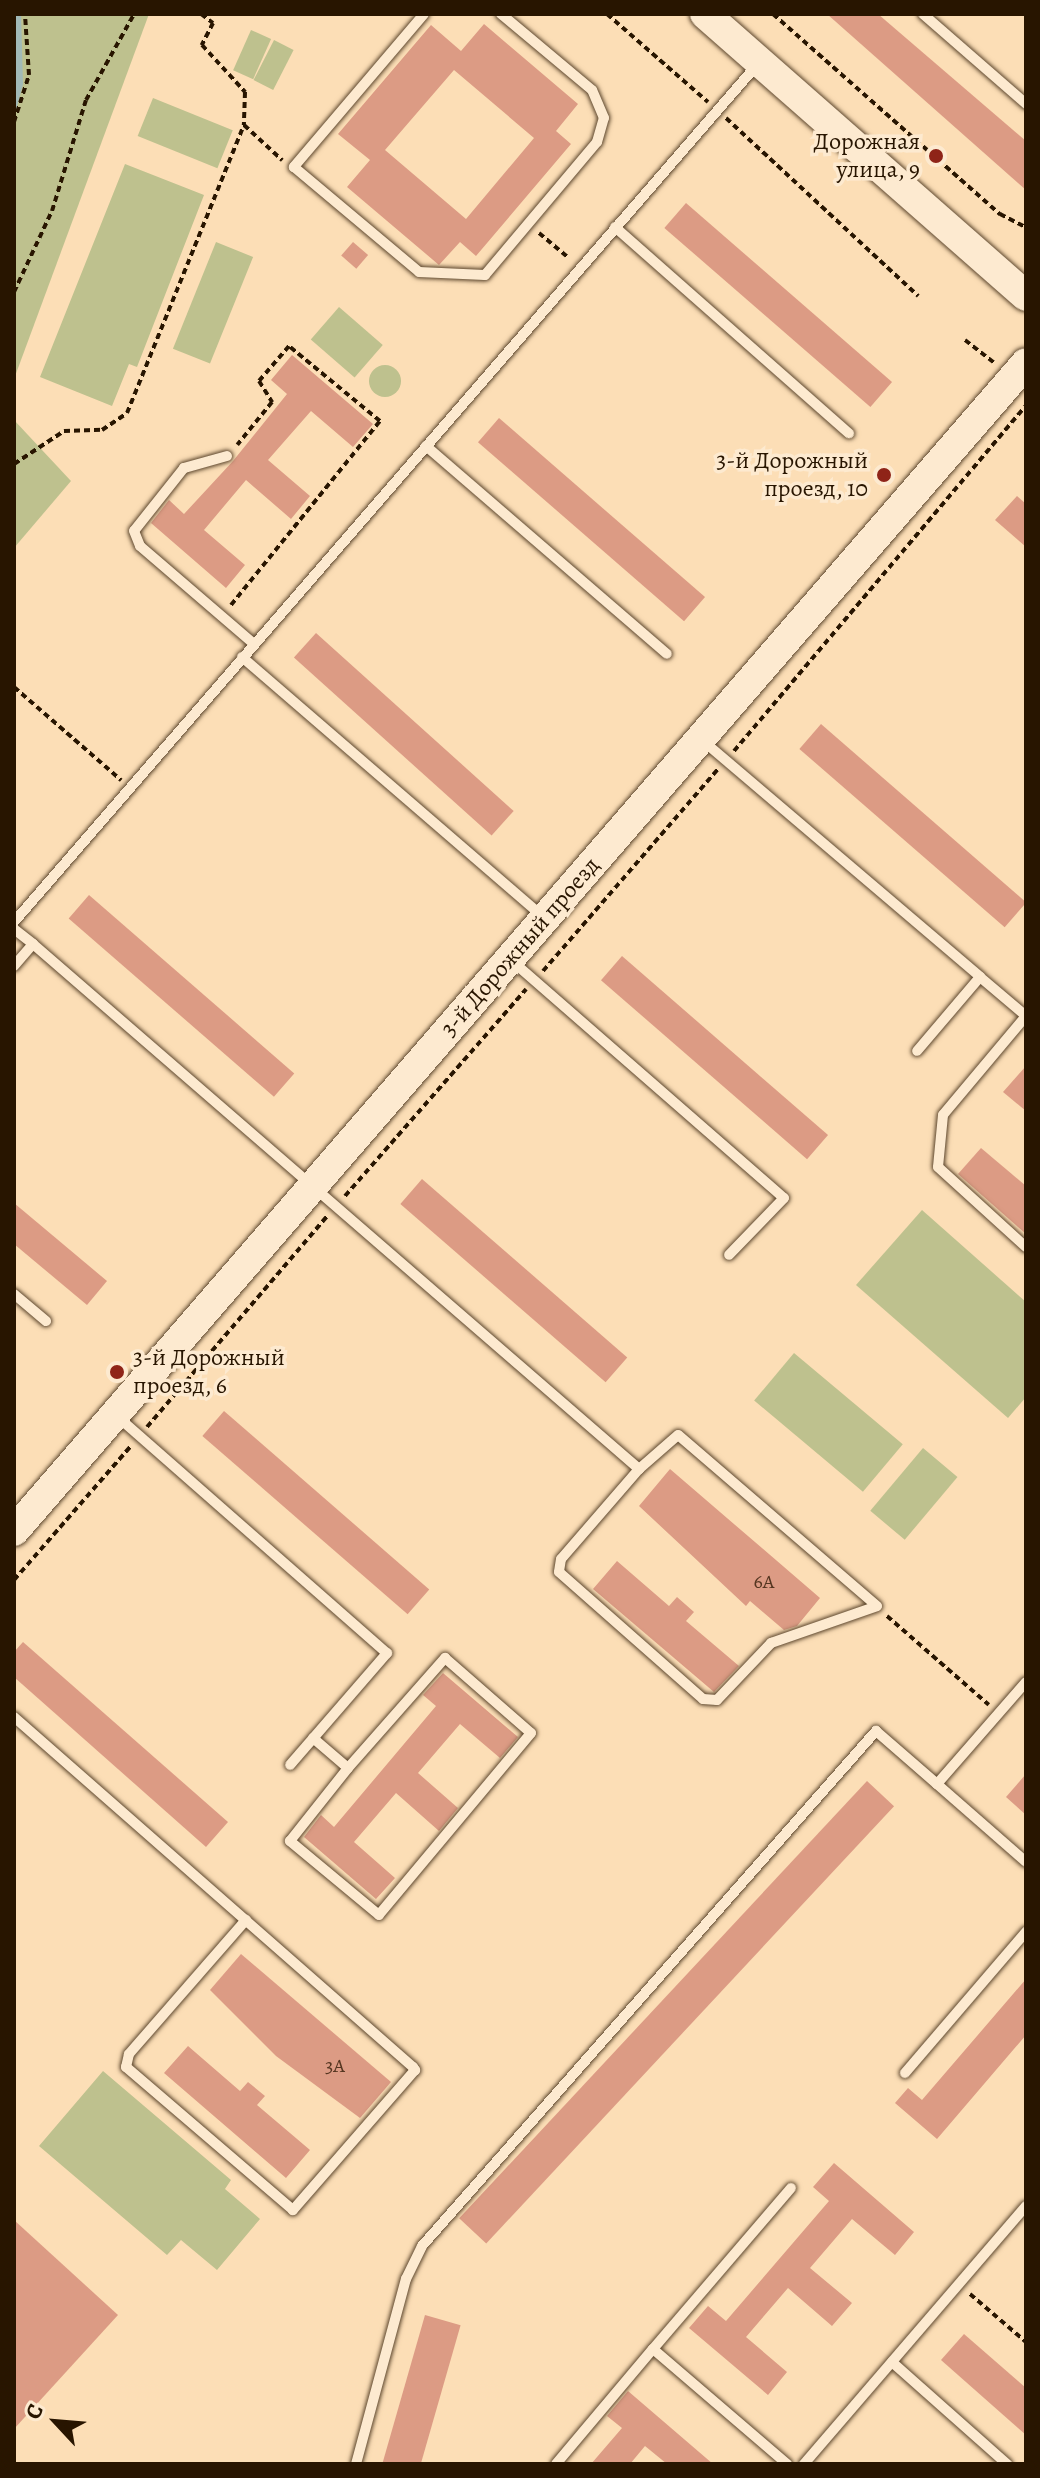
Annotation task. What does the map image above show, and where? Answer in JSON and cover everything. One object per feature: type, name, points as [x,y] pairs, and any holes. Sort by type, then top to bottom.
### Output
[{"type":"street","points":[[705,14],[1026,296]]},
{"type":"street","name":"3-й Дорожный проезд","points":[[14,1531],[701,739],[1012,365]]},
{"type":"lane","points":[[424,14],[294,167],[419,272],[485,275],[597,142],[604,118],[592,90],[501,14]]},
{"type":"lane","points":[[923,14],[1026,104]]},
{"type":"lane","points":[[14,922],[759,62]]},
{"type":"lane","points":[[615,227],[849,433]]},
{"type":"lane","points":[[426,446],[667,654]]},
{"type":"lane","points":[[227,456],[184,468],[134,531],[140,546],[254,644]]},
{"type":"lane","points":[[242,657],[545,918]]},
{"type":"lane","points":[[701,739],[1026,1016],[943,1115],[938,1167],[1026,1247]]},
{"type":"lane","points":[[14,929],[639,1469]]},
{"type":"lane","points":[[14,966],[33,944]]},
{"type":"lane","points":[[509,959],[784,1198],[729,1255]]},
{"type":"lane","points":[[917,1051],[980,977]]},
{"type":"lane","points":[[14,1294],[46,1321]]},
{"type":"lane","points":[[115,1414],[387,1653],[290,1765]]},
{"type":"lane","points":[[678,1435],[877,1606],[771,1643],[707,1703],[559,1572],[561,1559],[639,1469],[678,1435]]},
{"type":"lane","points":[[443,1659],[531,1733],[379,1915],[290,1841],[348,1768],[443,1659]]},
{"type":"lane","points":[[937,1784],[1026,1682]]},
{"type":"lane","points":[[14,1717],[246,1920],[415,2070],[293,2210],[126,2067],[129,2054],[246,1920]]},
{"type":"lane","points":[[356,2464],[406,2279],[422,2246],[876,1731],[1026,1862]]},
{"type":"lane","points":[[313,1738],[348,1768]]},
{"type":"lane","points":[[905,2073],[1026,1932]]},
{"type":"lane","points":[[556,2464],[791,2188]]},
{"type":"lane","points":[[804,2464],[1026,2206]]},
{"type":"lane","points":[[653,2349],[787,2464]]},
{"type":"lane","points":[[892,2362],[1007,2464]]},
{"type":"path","points":[[14,122],[29,75],[25,14]]},
{"type":"path","points":[[14,292],[52,211],[86,100],[134,14]]},
{"type":"path","points":[[14,464],[64,431],[102,430],[127,413],[244,125],[245,92],[202,45],[213,23],[201,14]]},
{"type":"path","points":[[607,14],[717,110],[918,296]]},
{"type":"path","points":[[773,14],[1000,214],[1026,227]]},
{"type":"path","points":[[244,125],[294,167]]},
{"type":"path","points":[[527,224],[580,268]]},
{"type":"path","points":[[965,340],[1012,365]]},
{"type":"path","points":[[221,616],[380,421],[289,346],[259,381],[272,402],[227,456]]},
{"type":"path","points":[[14,1580],[726,760],[1026,406]]},
{"type":"path","points":[[14,687],[129,787]]},
{"type":"path","points":[[877,1606],[999,1713]]},
{"type":"path","points":[[959,2284],[1026,2342]]},
{"type":"green space","points":[[14,14],[149,14],[14,379]]},
{"type":"green space","points":[[251,30],[271,39],[253,79],[233,70]]},
{"type":"green space","points":[[274,40],[294,50],[273,90],[254,80]]},
{"type":"green space","points":[[153,98],[233,130],[217,168],[138,136]]},
{"type":"green space","points":[[125,164],[204,195],[137,367],[129,364],[112,406],[40,377]]},
{"type":"green space","points":[[216,242],[253,257],[210,364],[173,349]]},
{"type":"green space","points":[[339,307],[383,345],[355,378],[311,339]]},
{"type":"green space","points":[[385,365],[396,370],[401,381],[396,392],[385,397],[374,392],[369,381],[374,370]]},
{"type":"green space","points":[[14,420],[71,481],[14,548]]},
{"type":"green space","points":[[922,1210],[1026,1302],[1026,1397],[1008,1418],[856,1285]]},
{"type":"green space","points":[[794,1353],[903,1444],[863,1492],[754,1400]]},
{"type":"green space","points":[[923,1448],[957,1477],[905,1540],[870,1511]]},
{"type":"green space","points":[[103,2071],[231,2180],[225,2189],[260,2219],[217,2270],[181,2240],[167,2255],[39,2146]]},
{"type":"water","points":[[14,14],[21,14],[23,84],[14,118]]},
{"type":"building","points":[[827,14],[878,14],[1026,141],[1026,190]]},
{"type":"building","points":[[484,24],[578,104],[556,131],[571,144],[476,256],[460,242],[439,265],[347,187],[370,160],[338,134],[431,25],[461,51]],"holes":[[[454,70],[534,138],[466,219],[385,150]]]},
{"type":"building","points":[[686,203],[892,382],[870,407],[664,228]]},
{"type":"building","points":[[353,242],[368,255],[356,269],[341,256]]},
{"type":"building","points":[[292,355],[373,424],[353,447],[311,411],[268,460],[310,496],[291,519],[246,480],[204,530],[245,565],[226,588],[151,523],[169,500],[184,514],[233,461],[287,394],[271,380]]},
{"type":"building","points":[[499,418],[705,597],[684,621],[478,442]]},
{"type":"building","points":[[1017,496],[1026,504],[1026,547],[995,520]]},
{"type":"building","points":[[316,633],[514,811],[492,836],[294,658]]},
{"type":"building","points":[[821,724],[1026,902],[1005,927],[799,749]]},
{"type":"building","points":[[89,895],[294,1073],[274,1097],[69,918]]},
{"type":"building","points":[[622,956],[828,1135],[807,1159],[601,980]]},
{"type":"building","points":[[1026,1066],[1026,1111],[1003,1092]]},
{"type":"building","points":[[981,1148],[1026,1186],[1026,1234],[958,1174]]},
{"type":"building","points":[[422,1179],[627,1357],[606,1382],[400,1204]]},
{"type":"building","points":[[14,1203],[107,1281],[87,1305],[14,1244]]},
{"type":"building","points":[[224,1411],[429,1589],[408,1614],[202,1436]]},
{"type":"building","points":[[670,1469],[820,1598],[797,1626],[784,1630],[750,1601],[746,1606],[639,1506]]},
{"type":"building","points":[[617,1561],[669,1606],[677,1597],[694,1612],[686,1621],[739,1666],[714,1692],[593,1589]]},
{"type":"building","points":[[23,1642],[228,1822],[206,1847],[14,1677],[14,1652]]},
{"type":"building","points":[[443,1673],[518,1737],[500,1758],[460,1724],[418,1773],[458,1808],[439,1831],[396,1793],[354,1842],[395,1878],[376,1899],[304,1837],[321,1815],[334,1827],[436,1706],[423,1695]]},
{"type":"building","points":[[1026,1774],[1026,1815],[1006,1797]]},
{"type":"building","points":[[867,1781],[894,1806],[486,2244],[459,2218]]},
{"type":"building","points":[[241,1954],[391,2082],[360,2118],[276,2056],[210,1990]]},
{"type":"building","points":[[1026,1979],[1026,2035],[937,2139],[895,2103],[908,2088],[922,2100]]},
{"type":"building","points":[[188,2046],[240,2091],[248,2082],[265,2096],[257,2105],[310,2150],[286,2178],[164,2073]]},
{"type":"building","points":[[834,2163],[914,2232],[895,2255],[852,2219],[810,2268],[852,2303],[832,2326],[788,2288],[746,2337],[787,2372],[768,2395],[689,2328],[708,2306],[726,2321],[829,2201],[813,2187]]},
{"type":"building","points":[[14,2220],[118,2315],[14,2429]]},
{"type":"building","points":[[425,2315],[461,2325],[421,2464],[383,2463]]},
{"type":"building","points":[[964,2334],[1026,2388],[1026,2435],[941,2360]]},
{"type":"building","points":[[628,2391],[713,2464],[667,2464],[645,2446],[630,2464],[591,2464],[622,2428],[607,2416]]},
{"type":"place","name":"Дорожная улица, 9","points":[[936,156]]},
{"type":"place","name":"3-й Дорожный проезд, 10","points":[[884,475]]},
{"type":"place","name":"3-й Дорожный проезд, 6","points":[[117,1372]]}]
